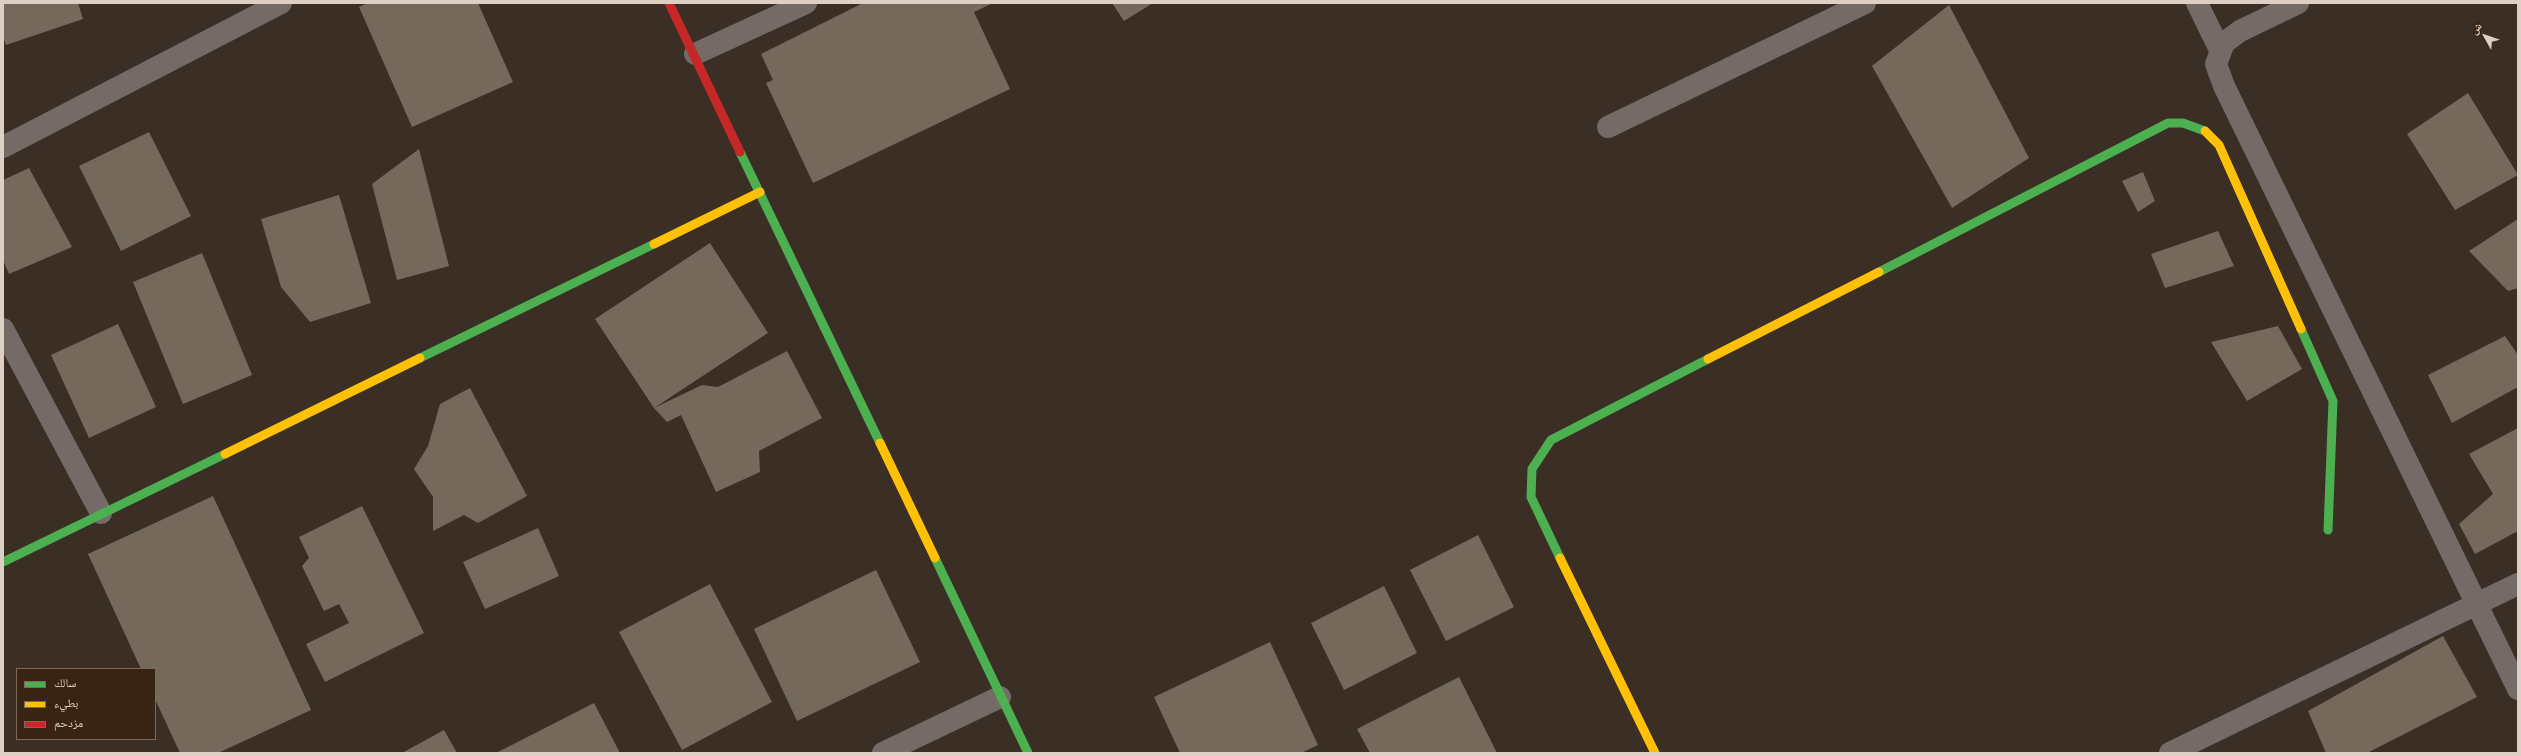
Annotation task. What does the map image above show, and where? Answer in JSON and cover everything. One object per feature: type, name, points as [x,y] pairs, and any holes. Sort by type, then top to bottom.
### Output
[{"type":"street","points":[[3,147],[281,3]]},
{"type":"street","points":[[669,3],[695,54],[1028,753]]},
{"type":"street","points":[[695,54],[806,3]]},
{"type":"street","points":[[1608,127],[1865,3]]},
{"type":"street","points":[[2197,3],[2220,50]]},
{"type":"street","points":[[2298,3],[2240,31],[2224,44],[2220,50],[2216,64],[2224,86],[2518,689]]},
{"type":"street","points":[[1655,753],[1531,497],[1532,469],[1551,440],[2168,123],[2183,122],[2204,130],[2219,145],[2333,401],[2328,530]]},
{"type":"street","points":[[3,562],[760,192]]},
{"type":"street","points":[[3,329],[101,513]]},
{"type":"street","points":[[2170,753],[2518,584]]},
{"type":"street","points":[[883,753],[1000,696]]},
{"type":"building","points":[[3,3],[78,3],[83,19],[6,45],[3,37]]},
{"type":"building","points":[[368,3],[478,3],[513,82],[412,127],[359,7]]},
{"type":"building","points":[[863,3],[993,3],[974,12],[1010,89],[813,183],[766,83],[773,80],[761,54]]},
{"type":"building","points":[[1112,3],[1153,3],[1124,21]]},
{"type":"building","points":[[1949,5],[2029,158],[1952,208],[1872,66]]},
{"type":"building","points":[[2468,93],[2518,175],[2455,210],[2407,134]]},
{"type":"building","points":[[149,132],[191,216],[121,251],[79,166]]},
{"type":"building","points":[[419,149],[449,266],[397,280],[372,184]]},
{"type":"building","points":[[29,168],[72,247],[9,274],[3,260],[3,180]]},
{"type":"building","points":[[2143,172],[2155,201],[2138,212],[2122,181]]},
{"type":"building","points":[[339,195],[371,303],[310,322],[281,287],[261,219]]},
{"type":"building","points":[[2518,219],[2518,288],[2508,291],[2469,251]]},
{"type":"building","points":[[2218,231],[2234,266],[2165,288],[2151,254]]},
{"type":"building","points":[[710,243],[768,333],[654,408],[595,319]]},
{"type":"building","points":[[202,253],[252,375],[183,404],[133,282]]},
{"type":"building","points":[[118,324],[156,407],[89,438],[51,355]]},
{"type":"building","points":[[2278,326],[2302,369],[2247,401],[2211,342]]},
{"type":"building","points":[[2505,336],[2518,355],[2518,387],[2452,423],[2428,375]]},
{"type":"building","points":[[787,351],[822,418],[759,451],[760,472],[716,492],[681,415],[667,422],[654,408],[702,385],[718,387]]},
{"type":"building","points":[[470,388],[527,496],[478,523],[464,515],[433,531],[433,497],[414,469],[428,446],[440,404]]},
{"type":"building","points":[[2518,428],[2518,531],[2475,554],[2459,524],[2493,494],[2469,454]]},
{"type":"building","points":[[213,496],[311,710],[218,753],[180,753],[156,701],[156,668],[141,668],[88,554]]},
{"type":"building","points":[[362,506],[424,633],[325,682],[306,644],[349,623],[339,604],[324,611],[302,566],[309,558],[299,537]]},
{"type":"building","points":[[538,528],[559,576],[485,609],[463,562]]},
{"type":"building","points":[[1478,535],[1514,607],[1446,641],[1410,570]]},
{"type":"building","points":[[876,570],[920,662],[797,721],[754,629]]},
{"type":"building","points":[[710,584],[772,702],[682,750],[619,632]]},
{"type":"building","points":[[1384,586],[1417,653],[1344,690],[1311,623]]},
{"type":"building","points":[[2443,636],[2477,697],[2367,753],[2326,753],[2308,711]]},
{"type":"building","points":[[1270,642],[1318,745],[1301,753],[1180,753],[1154,697]]},
{"type":"building","points":[[1459,677],[1497,753],[1370,753],[1357,729]]},
{"type":"building","points":[[594,703],[620,753],[496,753]]},
{"type":"building","points":[[444,730],[457,753],[402,753]]},
{"type":"traffic: fast","points":[[1879,272],[2168,123],[2183,123],[2205,131]]},
{"type":"traffic: fast","points":[[740,152],[880,443]]},
{"type":"traffic: fast","points":[[420,358],[654,244]]},
{"type":"traffic: fast","points":[[2301,329],[2333,401],[2328,530]]},
{"type":"traffic: fast","points":[[1560,558],[1531,497],[1532,469],[1551,440],[1708,359]]},
{"type":"traffic: fast","points":[[3,562],[225,454]]},
{"type":"traffic: fast","points":[[935,558],[1028,753]]},
{"type":"traffic: slow","points":[[2205,131],[2219,145],[2301,329]]},
{"type":"traffic: slow","points":[[654,244],[760,192]]},
{"type":"traffic: slow","points":[[1708,359],[1879,272]]},
{"type":"traffic: slow","points":[[225,454],[420,358]]},
{"type":"traffic: slow","points":[[880,443],[935,558]]},
{"type":"traffic: slow","points":[[1560,558],[1655,753]]},
{"type":"traffic: jam","points":[[669,3],[740,152]]}]
